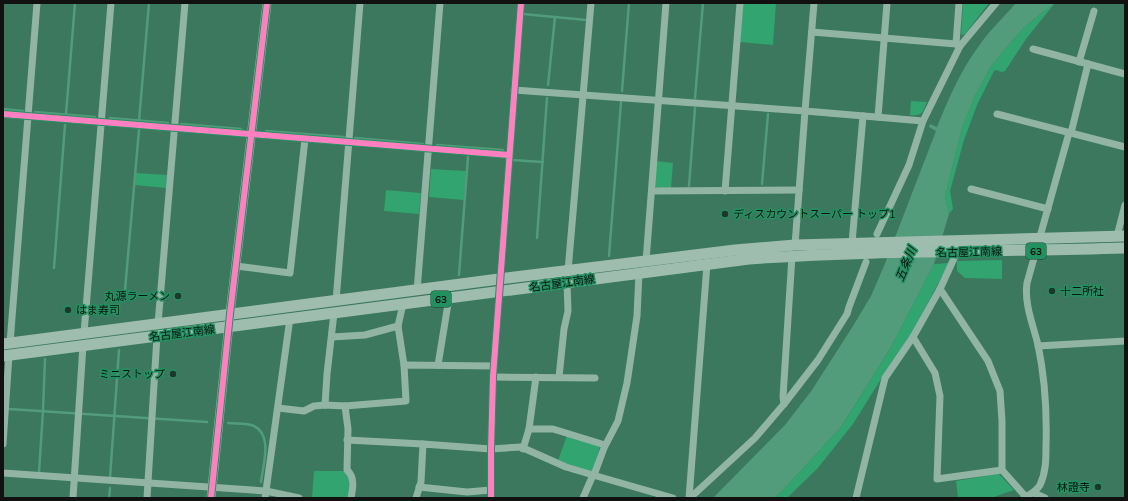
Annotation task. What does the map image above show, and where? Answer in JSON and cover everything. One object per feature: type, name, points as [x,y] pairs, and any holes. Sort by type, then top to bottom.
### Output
[{"type":"main road","name":"名古屋江南線","points":[[6,355],[499,291],[646,261],[735,250],[795,244],[852,243],[880,238],[952,240],[1121,236]]},
{"type":"main road","name":"名古屋江南線","points":[[6,343],[417,291],[499,279],[639,273],[707,264],[792,256],[1125,248]]},
{"type":"street","points":[[6,343],[28,116],[37,3]]},
{"type":"street","points":[[84,334],[111,3]]},
{"type":"street","points":[[158,324],[185,3]]},
{"type":"street","points":[[211,498],[230,314],[267,3]]},
{"type":"street","points":[[336,301],[360,3]]},
{"type":"street","points":[[417,291],[440,3]]},
{"type":"street","points":[[419,487],[491,494],[493,377],[499,279],[521,3]]},
{"type":"street","points":[[559,377],[564,329],[568,311],[567,277],[591,3]]},
{"type":"street","points":[[646,261],[666,3]]},
{"type":"street","points":[[725,191],[740,3]]},
{"type":"street","points":[[795,244],[814,3]]},
{"type":"street","points":[[878,117],[887,3]]},
{"type":"street","points":[[958,45],[959,3]]},
{"type":"street","points":[[880,238],[909,165],[923,121],[958,45],[996,3]]},
{"type":"street","points":[[1080,62],[1094,11]]},
{"type":"street","points":[[812,32],[958,45]]},
{"type":"street","points":[[1033,49],[1080,62],[1125,72]]},
{"type":"street","points":[[940,289],[988,362],[1000,391],[1002,421],[1002,470],[1025,497],[1034,492],[1039,486],[1045,471],[1047,414],[1038,346],[1031,317],[1026,304],[1025,294],[1035,251],[1070,133],[1088,64]]},
{"type":"street","points":[[514,90],[584,94],[923,121]]},
{"type":"street","points":[[3,114],[509,155]]},
{"type":"street","points":[[997,114],[1125,147]]},
{"type":"street","points":[[852,243],[862,116]]},
{"type":"street","points":[[236,266],[290,272],[305,139]]},
{"type":"street","points":[[652,191],[799,190]]},
{"type":"street","points":[[971,190],[1048,209]]},
{"type":"street","points":[[1121,236],[1125,205]]},
{"type":"street","points":[[856,498],[885,378],[914,337],[940,289],[952,252]]},
{"type":"street","points":[[689,498],[756,438],[818,360],[853,307],[877,254]]},
{"type":"street","points":[[784,404],[783,397],[792,256]]},
{"type":"street","points":[[847,314],[866,262]]},
{"type":"street","points":[[689,498],[707,264]]},
{"type":"street","points":[[583,498],[594,475],[605,445],[618,421],[627,383],[637,316],[639,273]]},
{"type":"street","points":[[438,365],[449,298]]},
{"type":"street","points":[[278,408],[304,411],[314,406],[345,406],[406,401],[404,365],[398,326],[403,304]]},
{"type":"street","points":[[326,405],[327,374],[334,313]]},
{"type":"street","points":[[266,494],[290,318]]},
{"type":"street","points":[[332,337],[365,335],[398,326]]},
{"type":"street","points":[[147,498],[158,336]]},
{"type":"street","points":[[914,337],[935,373],[940,396],[937,479],[1002,470]]},
{"type":"street","points":[[1038,346],[1125,340]]},
{"type":"street","points":[[73,498],[83,345]]},
{"type":"street","points":[[3,444],[6,355]]},
{"type":"street","points":[[404,365],[494,366]]},
{"type":"street","points":[[493,377],[595,378]]},
{"type":"street","points":[[523,448],[529,429],[536,377]]},
{"type":"street","points":[[345,406],[347,470],[352,474],[353,478],[351,498]]},
{"type":"street","points":[[529,429],[553,429],[605,445]]},
{"type":"street","points":[[347,440],[491,449],[523,448],[566,467],[673,498]]},
{"type":"street","points":[[416,498],[421,482],[423,444]]},
{"type":"street","points":[[3,473],[212,487],[299,498]]},
{"type":"street","points":[[1034,492],[1045,498]]},
{"type":"shaded area","points":[[743,3],[776,3],[773,45],[740,42]]},
{"type":"shaded area","points":[[963,3],[989,3],[965,34],[961,35]]},
{"type":"shaded area","points":[[1055,3],[1026,39],[1005,71],[994,71],[977,105],[964,140],[950,191],[953,209],[949,214],[945,197],[962,128],[975,96],[991,66],[1024,27]]},
{"type":"shaded area","points":[[911,101],[927,102],[922,113],[910,115]]},
{"type":"shaded area","points":[[656,161],[673,163],[671,188],[655,187]]},
{"type":"shaded area","points":[[431,169],[466,171],[464,200],[429,197]]},
{"type":"shaded area","points":[[136,173],[167,175],[166,188],[135,185]]},
{"type":"shaded area","points":[[386,190],[421,193],[419,214],[384,211]]},
{"type":"shaded area","points":[[1002,260],[1002,279],[965,278],[957,271],[957,261]]},
{"type":"shaded area","points":[[949,263],[912,333],[853,424],[817,469],[787,498],[774,498],[841,427],[891,347],[934,264]]},
{"type":"shaded area","points":[[567,435],[600,446],[593,471],[589,472],[558,461]]},
{"type":"shaded area","points":[[314,471],[346,471],[349,475],[349,498],[312,498]]},
{"type":"shaded area","points":[[999,474],[1014,490],[991,498],[958,498],[956,481]]},
{"type":"water","name":"五条川","points":[[1016,3],[1055,3],[1024,27],[991,66],[975,96],[962,128],[945,197],[949,214],[934,264],[891,347],[841,427],[774,498],[713,498],[785,425],[812,390],[853,326],[871,296],[884,266],[936,131],[929,127],[930,124],[937,127],[964,68],[980,44]]},
{"type":"waterway","points":[[66,114],[75,3]]},
{"type":"waterway","points":[[139,121],[149,3]]},
{"type":"waterway","points":[[622,91],[629,3]]},
{"type":"waterway","points":[[695,98],[703,3]]},
{"type":"waterway","points":[[523,14],[586,20]]},
{"type":"waterway","points":[[548,85],[555,17]]},
{"type":"waterway","points":[[537,238],[547,98]]},
{"type":"waterway","points":[[609,256],[621,102]]},
{"type":"waterway","points":[[689,186],[695,108]]},
{"type":"waterway","points":[[3,109],[23,111]]},
{"type":"waterway","points":[[35,112],[95,117]]},
{"type":"waterway","points":[[762,184],[768,114]]},
{"type":"waterway","points":[[110,118],[168,123]]},
{"type":"waterway","points":[[181,124],[241,129]]},
{"type":"waterway","points":[[54,268],[65,125]]},
{"type":"waterway","points":[[125,290],[139,130]]},
{"type":"waterway","points":[[266,131],[344,137]]},
{"type":"waterway","points":[[355,138],[423,144]]},
{"type":"waterway","points":[[437,145],[503,150]]},
{"type":"waterway","points":[[459,275],[468,157]]},
{"type":"waterway","points":[[512,160],[543,162]]},
{"type":"waterway","points":[[110,478],[119,350]]},
{"type":"waterway","points":[[43,411],[45,359]]},
{"type":"waterway","points":[[9,409],[207,422]]},
{"type":"waterway","points":[[39,472],[43,411]]},
{"type":"waterway","points":[[228,423],[251,425],[260,430],[265,443],[265,459],[261,482]]},
{"type":"waterway","points":[[109,498],[110,488]]},
{"type":"cycle path","points":[[211,498],[230,314],[267,3]]},
{"type":"cycle path","points":[[491,498],[493,377],[521,3]]},
{"type":"cycle path","points":[[3,114],[509,155]]},
{"type":"place","name":"ディスカウントスーパー トップ1","points":[[725,214]]},
{"type":"place","name":"十二所社","points":[[1052,291]]},
{"type":"place","name":"丸源ラーメン","points":[[178,296]]},
{"type":"place","name":"はま寿司","points":[[68,310]]},
{"type":"place","name":"ミニストップ","points":[[173,374]]},
{"type":"place","name":"林證寺","points":[[1098,487]]}]
